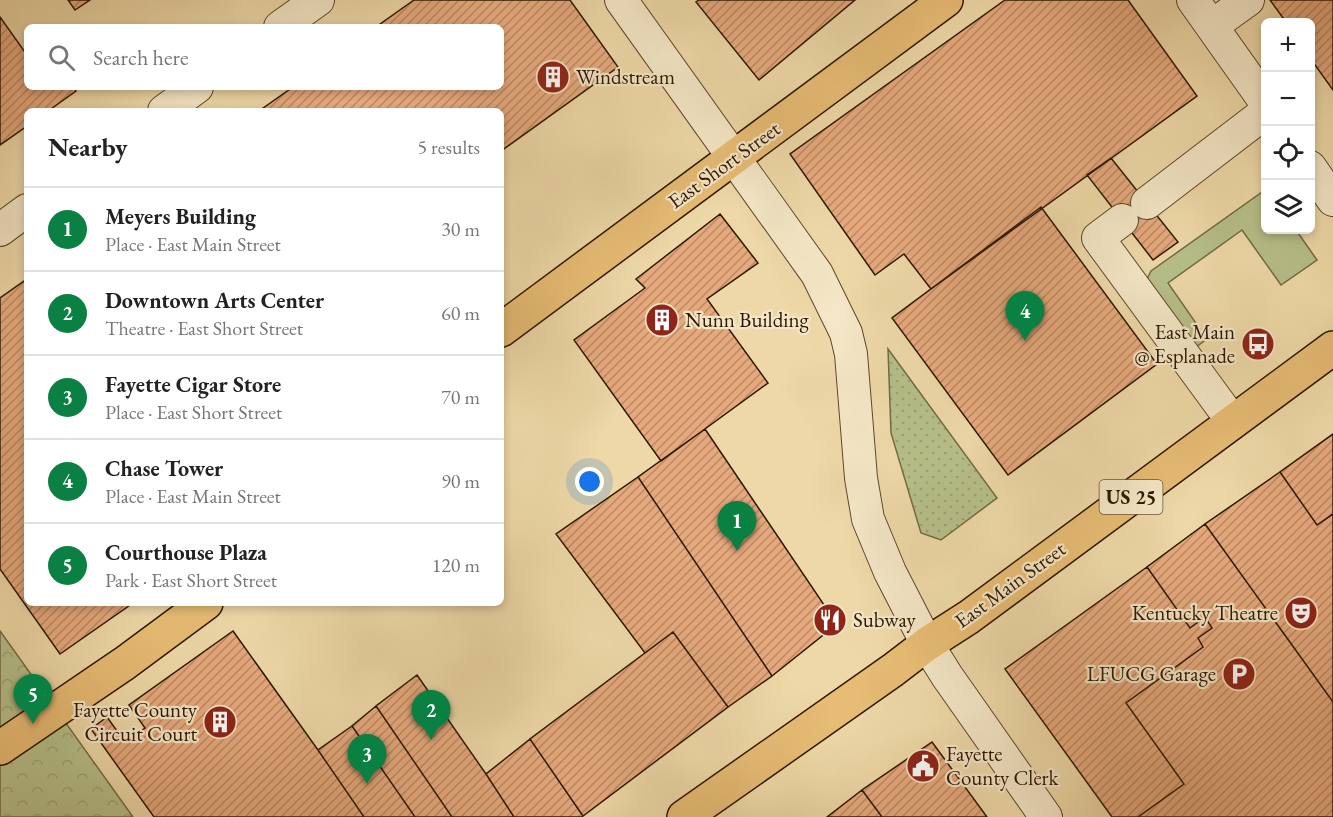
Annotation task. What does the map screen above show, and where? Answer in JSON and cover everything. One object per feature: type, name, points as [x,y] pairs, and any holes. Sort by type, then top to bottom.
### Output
[{"type":"main road","name":"East Short Street","points":[[504,328],[946,0]]},
{"type":"main road","name":"East Main Street","points":[[684,817],[927,644],[969,617],[1333,348]]},
{"type":"main road","points":[[0,747],[124,663],[202,606]]},
{"type":"street","points":[[284,24],[318,0]]},
{"type":"street","points":[[621,0],[817,274],[828,293],[846,333],[851,354],[861,478],[868,519],[890,572],[927,644],[947,676],[1046,817]]},
{"type":"street","points":[[1193,0],[1261,96]]},
{"type":"street","points":[[1212,26],[1248,0]]},
{"type":"street","points":[[168,108],[193,90]]},
{"type":"street","points":[[1233,422],[1098,238],[1261,116]]},
{"type":"street","points":[[1315,173],[1333,200]]},
{"type":"street","points":[[0,230],[24,212]]},
{"type":"green space","points":[[1261,193],[1261,234],[1299,234],[1317,260],[1281,285],[1242,230],[1168,283],[1207,339],[1189,352],[1145,283],[1151,271]]},
{"type":"green space","points":[[888,349],[997,498],[941,540],[921,533],[891,433]]},
{"type":"green space","points":[[0,631],[133,817],[0,817]]},
{"type":"building","points":[[68,0],[90,0],[75,10]]},
{"type":"building","name":"Windstream","points":[[414,0],[570,0],[618,67],[504,149],[504,108],[263,108],[289,90],[504,90],[504,24],[380,24]]},
{"type":"building","points":[[699,0],[855,0],[759,80],[696,2]]},
{"type":"building","points":[[1005,0],[1128,0],[1197,96],[931,289],[904,254],[875,275],[790,154]]},
{"type":"building","points":[[1270,0],[1333,0],[1333,90],[1315,65],[1315,18],[1283,18]]},
{"type":"building","points":[[0,17],[24,51],[24,90],[76,91],[52,108],[24,108],[24,128],[0,145]]},
{"type":"building","points":[[1111,158],[1178,242],[1153,260],[1087,175]]},
{"type":"building","points":[[1041,207],[1157,364],[1008,475],[892,318]]},
{"type":"building","name":"Nunn Building","points":[[720,214],[758,263],[707,299],[768,383],[661,461],[574,340],[645,288],[636,279]]},
{"type":"building","points":[[24,281],[24,603],[0,569],[0,298]]},
{"type":"building","points":[[705,429],[837,624],[772,676],[638,477]]},
{"type":"building","points":[[1333,434],[1333,514],[1317,525],[1280,472]]},
{"type":"building","name":"Kentucky Theatre","points":[[1280,472],[1317,525],[1333,514],[1333,702],[1205,524]]},
{"type":"building","points":[[638,477],[772,676],[728,707],[673,632],[645,653],[556,534]]},
{"type":"building","name":"LFUCG Garage","points":[[1205,524],[1333,702],[1333,817],[1138,817],[1184,784],[1126,703],[1203,647],[1198,638],[1212,628],[1205,617],[1190,628],[1147,567]]},
{"type":"building","points":[[1147,567],[1190,628],[1205,617],[1212,628],[1198,638],[1203,647],[1126,703],[1184,784],[1138,817],[1112,817],[1005,669]]},
{"type":"building","points":[[26,606],[129,606],[60,654]]},
{"type":"building","name":"Fayette County Circuit Court","points":[[233,631],[364,817],[154,817],[91,729],[107,717],[125,742],[145,728],[129,705]]},
{"type":"building","points":[[673,632],[728,707],[583,816],[530,739]]},
{"type":"building","points":[[417,675],[514,817],[452,817],[376,706]]},
{"type":"building","points":[[376,706],[452,817],[415,817],[352,726]]},
{"type":"building","points":[[352,726],[415,817],[364,817],[318,750]]},
{"type":"building","points":[[530,739],[582,817],[514,817],[486,774]]},
{"type":"building","name":"Fayette County Clerk","points":[[932,742],[987,817],[882,817],[862,790]]},
{"type":"building","points":[[862,790],[882,817],[827,817]]},
{"type":"place","name":"Windstream","points":[[553,77]]},
{"type":"place","name":"Nunn Building","points":[[662,320]]},
{"type":"place","name":"Chase Tower","points":[[1025,341]]},
{"type":"place","name":"East Main @ Esplanade","points":[[1258,344]]},
{"type":"place","name":"Meyers Building","points":[[737,551]]},
{"type":"place","name":"Kentucky Theatre","points":[[1301,613]]},
{"type":"place","name":"Subway","points":[[830,620]]},
{"type":"place","name":"LFUCG Garage","points":[[1239,674]]},
{"type":"place","name":"Fayette County Circuit Court","points":[[220,722]]},
{"type":"place","name":"Courthouse Plaza","points":[[33,724]]},
{"type":"place","name":"Downtown Arts Center","points":[[431,740]]},
{"type":"place","name":"Fayette County Clerk","points":[[923,766]]},
{"type":"place","name":"Fayette Cigar Store","points":[[367,784]]}]
